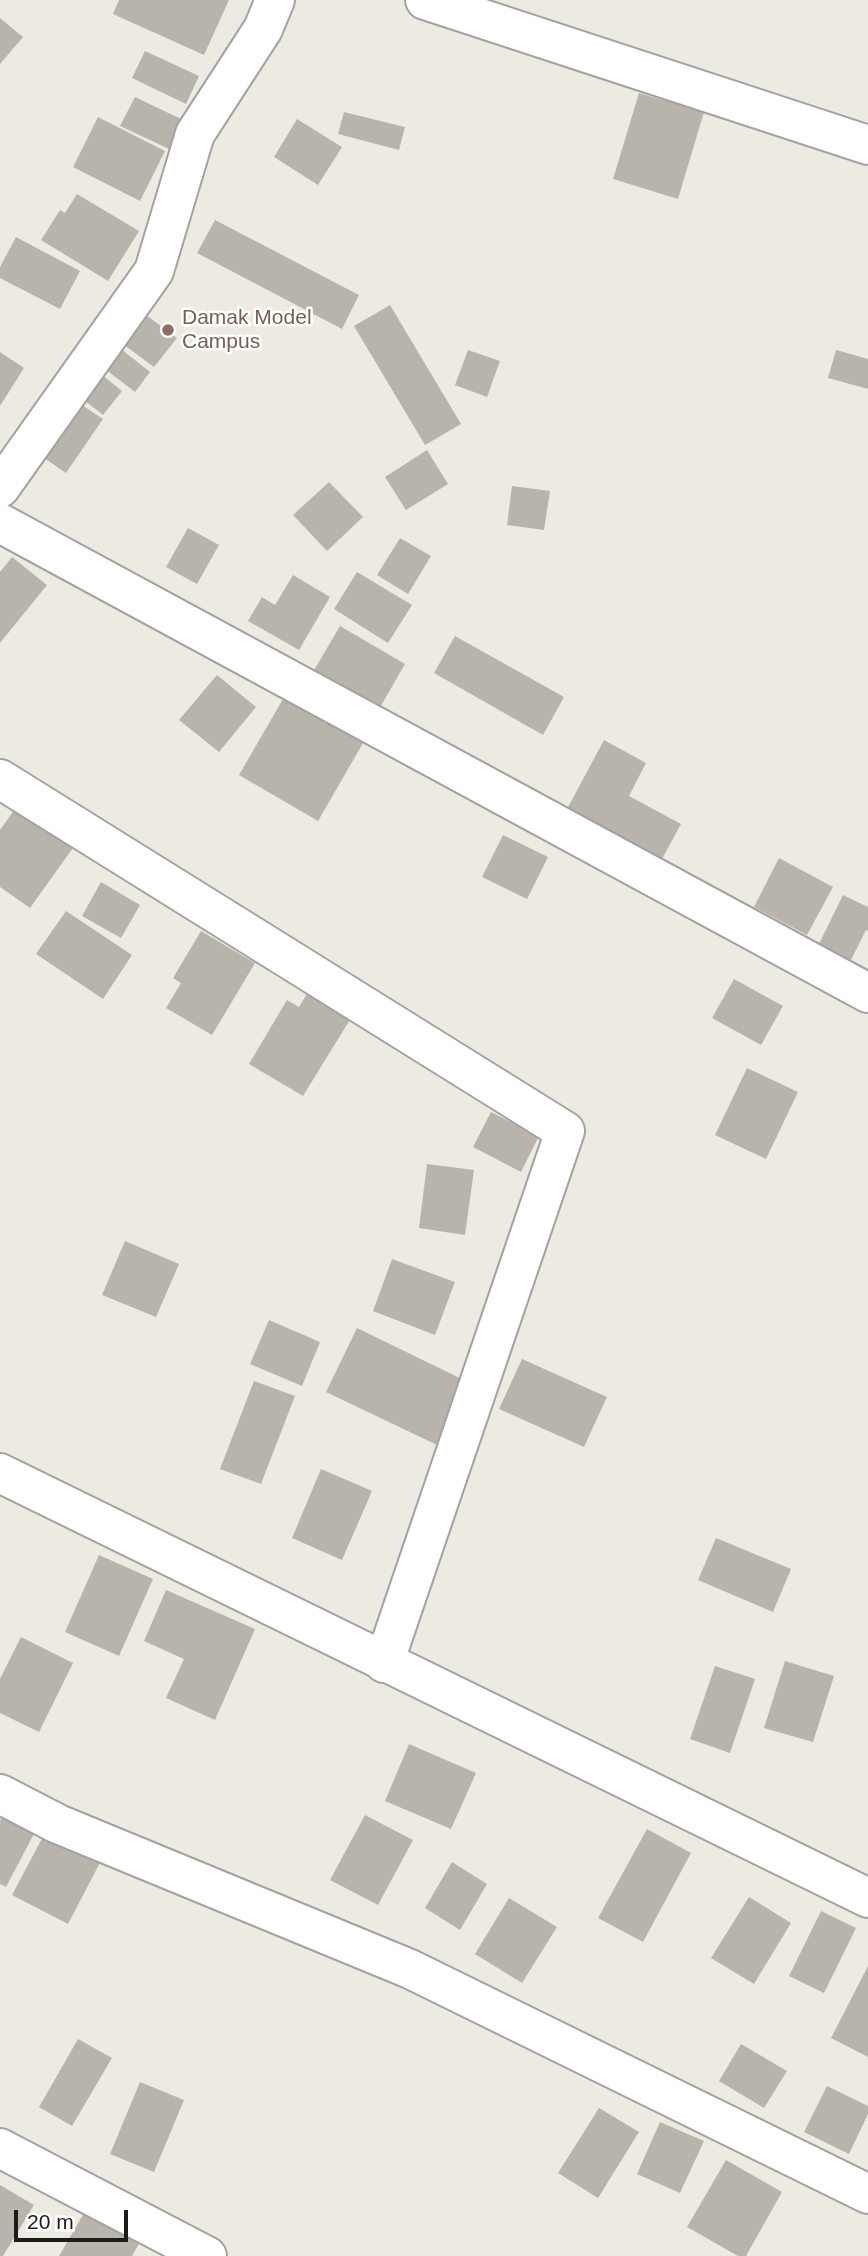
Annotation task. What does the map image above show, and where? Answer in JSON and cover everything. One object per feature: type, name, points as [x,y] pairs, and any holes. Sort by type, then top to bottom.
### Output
[{"type":"street","points":[[0,488],[155,271],[195,134],[263,29],[275,0]]},
{"type":"street","points":[[425,0],[868,145]]},
{"type":"street","points":[[0,523],[868,993]]},
{"type":"street","points":[[0,779],[565,1131],[384,1663]]},
{"type":"street","points":[[0,1473],[868,1898]]},
{"type":"street","points":[[0,1794],[58,1824],[410,1969],[868,2194]]},
{"type":"street","points":[[0,2148],[207,2256]]},
{"type":"building","points":[[119,0],[229,0],[204,55],[113,14]]},
{"type":"building","points":[[0,18],[23,37],[0,64]]},
{"type":"building","points":[[145,51],[199,76],[186,104],[132,78]]},
{"type":"building","points":[[639,93],[704,112],[678,199],[613,179]]},
{"type":"building","points":[[135,97],[183,120],[169,149],[120,126]]},
{"type":"building","points":[[344,112],[405,127],[399,150],[338,134]]},
{"type":"building","points":[[98,117],[165,151],[140,201],[73,167]]},
{"type":"building","points":[[297,119],[342,147],[318,185],[274,157]]},
{"type":"building","points":[[77,194],[139,231],[108,281],[41,240],[60,210],[65,213]]},
{"type":"building","points":[[215,220],[359,295],[342,329],[197,253]]},
{"type":"building","points":[[16,237],[80,271],[60,309],[0,278],[0,267]]},
{"type":"building","points":[[390,305],[461,424],[425,445],[354,326]]},
{"type":"building","points":[[138,309],[177,338],[154,367],[116,339]]},
{"type":"building","points":[[112,342],[150,372],[135,392],[96,362]]},
{"type":"building","points":[[468,350],[500,361],[487,397],[455,385]]},
{"type":"building","points":[[836,350],[868,359],[868,389],[828,378]]},
{"type":"building","points":[[0,352],[24,368],[0,406]]},
{"type":"building","points":[[91,366],[122,391],[103,415],[71,390]]},
{"type":"building","points":[[67,395],[103,419],[66,473],[31,449]]},
{"type":"building","points":[[427,450],[448,484],[406,510],[385,477]]},
{"type":"building","points":[[329,482],[363,517],[327,551],[293,515]]},
{"type":"building","points":[[512,486],[550,491],[544,530],[507,525]]},
{"type":"building","points":[[188,528],[219,545],[197,584],[166,567]]},
{"type":"building","points":[[400,538],[431,556],[408,594],[377,575]]},
{"type":"building","points":[[12,557],[47,585],[0,643],[0,572]]},
{"type":"building","points":[[357,572],[412,605],[388,643],[334,609]]},
{"type":"building","points":[[293,575],[330,597],[299,650],[248,621],[262,597],[275,605]]},
{"type":"building","points":[[340,626],[405,664],[378,711],[313,672]]},
{"type":"building","points":[[455,636],[564,697],[543,735],[434,673]]},
{"type":"building","points":[[217,675],[256,707],[219,752],[179,720]]},
{"type":"building","points":[[287,692],[366,738],[318,821],[239,775]]},
{"type":"building","points":[[604,740],[646,763],[629,796],[681,824],[662,859],[567,809]]},
{"type":"building","points":[[17,806],[75,845],[30,908],[0,887],[0,830]]},
{"type":"building","points":[[503,835],[548,857],[527,899],[482,877]]},
{"type":"building","points":[[779,858],[833,887],[807,935],[754,907]]},
{"type":"building","points":[[101,882],[140,905],[121,938],[82,916]]},
{"type":"building","points":[[843,895],[868,907],[868,931],[866,930],[851,960],[819,944]]},
{"type":"building","points":[[66,911],[132,955],[103,999],[36,954]]},
{"type":"building","points":[[201,931],[255,963],[212,1035],[166,1008],[181,983],[173,978]]},
{"type":"building","points":[[734,979],[783,1006],[761,1045],[712,1018]]},
{"type":"building","points":[[308,992],[351,1018],[303,1096],[249,1064],[287,1000],[299,1007]]},
{"type":"building","points":[[747,1068],[798,1092],[766,1159],[715,1135]]},
{"type":"building","points":[[491,1112],[539,1136],[521,1172],[473,1147]]},
{"type":"building","points":[[427,1164],[474,1170],[465,1235],[419,1228]]},
{"type":"building","points":[[125,1241],[179,1264],[156,1317],[102,1295]]},
{"type":"building","points":[[392,1259],[455,1282],[435,1335],[373,1311]]},
{"type":"building","points":[[269,1320],[320,1342],[302,1386],[250,1364]]},
{"type":"building","points":[[357,1328],[468,1382],[437,1445],[326,1392]]},
{"type":"building","points":[[522,1359],[607,1397],[584,1447],[499,1409]]},
{"type":"building","points":[[254,1381],[295,1396],[261,1484],[220,1469]]},
{"type":"building","points":[[321,1469],[372,1491],[342,1560],[292,1538]]},
{"type":"building","points":[[716,1538],[791,1569],[773,1612],[698,1580]]},
{"type":"building","points":[[99,1555],[153,1579],[119,1656],[65,1632]]},
{"type":"building","points":[[166,1590],[255,1629],[215,1720],[166,1698],[184,1659],[144,1641]]},
{"type":"building","points":[[21,1637],[73,1663],[39,1732],[0,1713],[0,1679]]},
{"type":"building","points":[[785,1661],[834,1676],[813,1742],[764,1728]]},
{"type":"building","points":[[715,1666],[755,1679],[730,1753],[690,1739]]},
{"type":"building","points":[[409,1744],[476,1773],[451,1829],[385,1801]]},
{"type":"building","points":[[4,1813],[36,1830],[6,1887],[0,1884],[0,1821]]},
{"type":"building","points":[[365,1815],[413,1840],[378,1905],[330,1880]]},
{"type":"building","points":[[47,1829],[103,1857],[68,1924],[12,1895]]},
{"type":"building","points":[[647,1829],[691,1853],[643,1942],[598,1918]]},
{"type":"building","points":[[452,1862],[487,1884],[460,1930],[425,1908]]},
{"type":"building","points":[[749,1897],[791,1923],[754,1984],[711,1958]]},
{"type":"building","points":[[509,1898],[557,1927],[522,1983],[475,1954]]},
{"type":"building","points":[[821,1911],[856,1928],[824,1993],[789,1976]]},
{"type":"building","points":[[868,1966],[868,2057],[831,2038]]},
{"type":"building","points":[[78,2039],[112,2058],[72,2126],[39,2107]]},
{"type":"building","points":[[741,2044],[787,2071],[764,2108],[719,2081]]},
{"type":"building","points":[[140,2082],[184,2100],[154,2172],[110,2154]]},
{"type":"building","points":[[827,2086],[868,2106],[868,2114],[849,2154],[804,2132]]},
{"type":"building","points":[[599,2108],[639,2132],[598,2198],[558,2173]]},
{"type":"building","points":[[660,2122],[704,2141],[680,2193],[637,2174]]},
{"type":"building","points":[[726,2160],[782,2192],[746,2256],[738,2256],[687,2227]]},
{"type":"building","points":[[0,2185],[34,2205],[3,2256],[0,2256]]},
{"type":"building","points":[[84,2213],[139,2244],[132,2256],[59,2256]]},
{"type":"place","name":"Damak Model Campus","points":[[168,330]]}]
